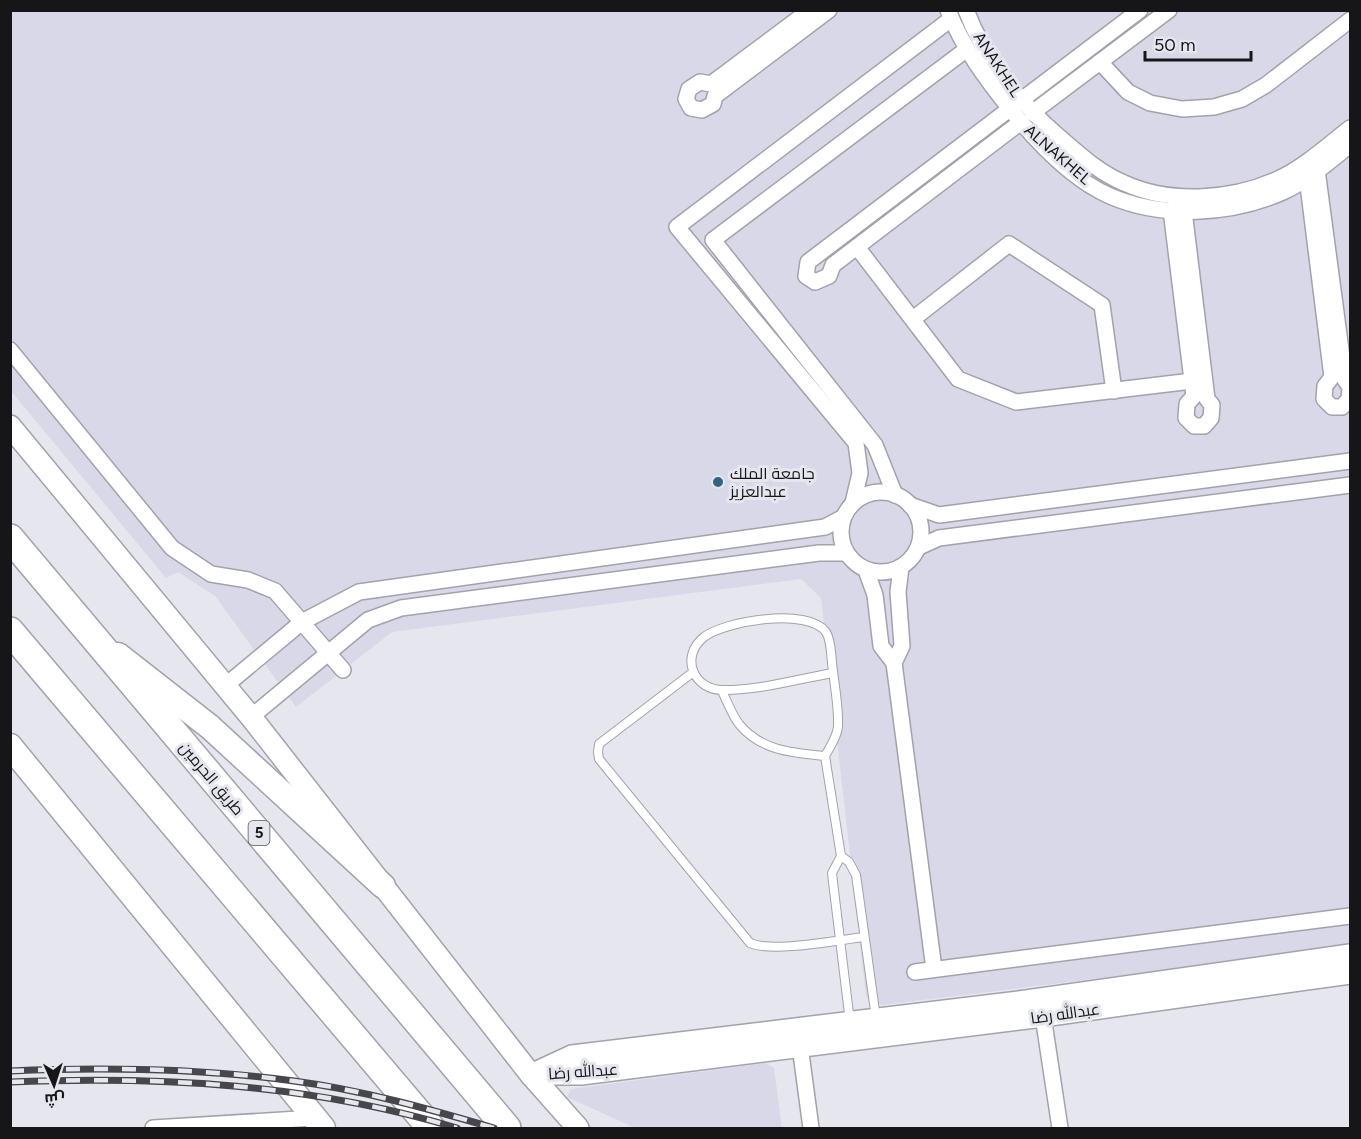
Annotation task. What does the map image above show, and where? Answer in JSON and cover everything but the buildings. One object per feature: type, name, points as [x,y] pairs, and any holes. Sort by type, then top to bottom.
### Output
[{"type":"highway","name":"طريق الحرمين","points":[[10,538],[507,1128]]},
{"type":"highway","points":[[10,630],[431,1128]]},
{"type":"main road","points":[[92,635],[210,727],[383,886]]},
{"type":"main road","points":[[10,746],[319,1123]]},
{"type":"street","points":[[810,10],[711,84],[700,82],[689,89],[686,99],[691,108],[702,110],[713,104],[715,96],[829,10]]},
{"type":"street","name":"ANAKHEL","points":[[966,10],[1016,105]]},
{"type":"street","points":[[1140,10],[808,262],[806,276],[815,282],[829,276],[833,265],[1169,10]]},
{"type":"street","points":[[910,505],[916,512],[921,529],[919,547],[909,562],[884,573],[858,566],[845,553],[840,536],[843,518],[853,503],[860,473],[856,443],[677,227],[950,15]]},
{"type":"street","name":"ALNAKHEL","points":[[950,15],[987,80],[1016,105],[1027,118],[1039,141],[1076,175],[1110,196],[1145,207],[1178,211],[1222,210],[1250,204],[1285,191],[1350,145]]},
{"type":"street","points":[[1100,62],[1128,92],[1150,103],[1182,109],[1214,107],[1242,99],[1266,85],[1350,20]]},
{"type":"street","points":[[895,495],[875,445],[713,240],[967,48]]},
{"type":"street","name":"ANAKHEL","points":[[1027,118],[1090,164],[1123,183],[1143,190],[1174,196],[1213,196],[1251,189],[1276,180],[1305,163],[1350,128]]},
{"type":"street","points":[[1312,173],[1346,356],[1345,380],[1350,387],[1349,399],[1342,407],[1332,407],[1324,399],[1325,386],[1332,377],[1312,173]]},
{"type":"street","points":[[1178,211],[1207,399],[1212,405],[1211,418],[1204,426],[1194,426],[1186,418],[1187,405],[1194,396],[1178,211]]},
{"type":"street","points":[[913,319],[1009,244],[1102,305],[1114,391]]},
{"type":"street","points":[[857,247],[958,379],[1016,402],[1192,381]]},
{"type":"street","points":[[10,350],[172,548],[212,574],[248,580],[275,591],[343,670]]},
{"type":"street","points":[[10,426],[251,717],[531,1075],[578,1128]]},
{"type":"street","points":[[853,503],[868,494],[886,492],[910,505],[939,515],[1350,461]]},
{"type":"street","points":[[919,547],[939,538],[1350,485]]},
{"type":"street","points":[[225,686],[302,622],[359,592],[825,527],[843,518]]},
{"type":"street","points":[[251,717],[368,620],[401,608],[819,553],[845,553]]},
{"type":"street","points":[[894,663],[902,646],[898,592],[901,567]]},
{"type":"street","points":[[866,570],[875,595],[881,646],[894,663],[934,969]]},
{"type":"street","points":[[915,972],[1350,916]]},
{"type":"street","name":"عبدالله رضا","points":[[531,1075],[572,1056],[1026,1001],[1350,955]]},
{"type":"street","name":"عبدالله رضا","points":[[531,1075],[581,1074],[1043,1016],[1350,973]]},
{"type":"street","points":[[1043,1016],[1060,1128]]},
{"type":"street","points":[[800,1046],[811,1128]]},
{"type":"street","points":[[153,1128],[319,1123]]},
{"type":"lane","points":[[833,673],[722,691],[698,681],[692,673],[692,659],[695,646],[705,636],[727,628],[772,618],[798,619],[821,626],[827,633],[833,673],[838,728],[825,756],[841,856],[832,873],[850,1022]]},
{"type":"lane","points":[[692,673],[599,744],[599,759],[750,943],[759,947],[774,947],[864,937]]},
{"type":"lane","points":[[722,691],[738,723],[750,736],[768,747],[825,756]]},
{"type":"lane","points":[[841,856],[849,862],[856,875],[876,1019]]},
{"type":"shaded area","name":"جامعة الملك عبدالعزيز","points":[[10,11],[1350,11],[1350,947],[882,1005],[866,997],[821,598],[801,579],[392,632],[296,707],[215,596],[178,572],[166,578],[11,391]]},
{"type":"shaded area","points":[[765,1063],[774,1068],[782,1128],[635,1128],[567,1097],[571,1089]]},
{"type":"railway","points":[[10,1071],[152,1070],[258,1077],[370,1095],[494,1128]]},
{"type":"railway","points":[[10,1082],[124,1080],[236,1086],[347,1101],[457,1128]]},
{"type":"place","name":"جامعة الملك عبدالعزيز","points":[[718,482]]}]
